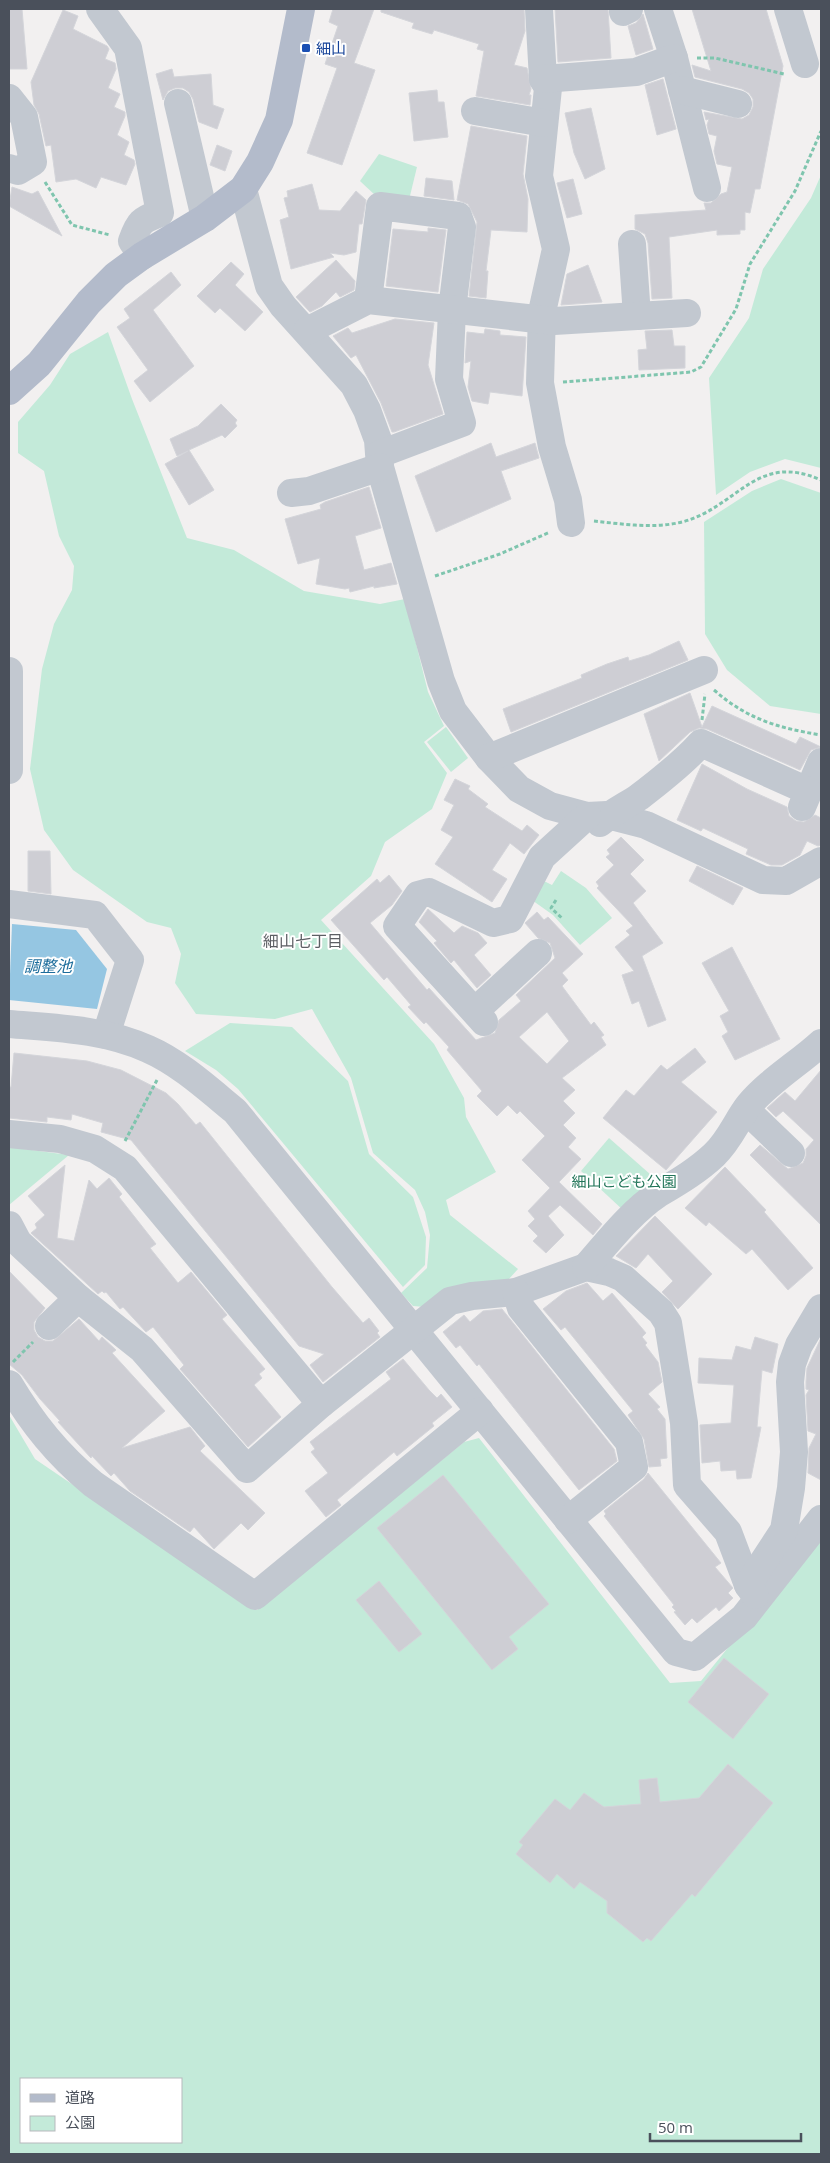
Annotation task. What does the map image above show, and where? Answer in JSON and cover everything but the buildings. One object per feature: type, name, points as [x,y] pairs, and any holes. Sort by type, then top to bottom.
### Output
[{"type":"main road","points":[[9,391],[39,364],[89,302],[116,275],[137,249],[205,218],[243,189],[260,162],[279,120],[301,9]]},
{"type":"street","points":[[100,9],[128,48],[160,213],[143,219],[137,249]]},
{"type":"street","points":[[539,9],[543,79],[548,88],[539,176],[556,249],[541,320],[540,383],[552,446],[568,500],[571,523]]},
{"type":"street","points":[[658,9],[674,58],[707,188]]},
{"type":"street","points":[[788,9],[795,69]]},
{"type":"street","points":[[543,79],[636,72],[674,58]]},
{"type":"street","points":[[682,90],[738,104]]},
{"type":"street","points":[[9,98],[24,117],[21,165]]},
{"type":"street","points":[[178,103],[205,218]]},
{"type":"street","points":[[475,111],[544,123]]},
{"type":"street","points":[[243,189],[269,286],[283,306],[354,384],[367,410],[441,680],[453,711],[488,758],[520,789],[550,806],[646,825],[763,880],[786,881],[821,861]]},
{"type":"street","points":[[291,493],[309,491],[462,423],[449,379],[452,310],[462,227],[458,216],[380,206],[368,300]]},
{"type":"street","points":[[632,244],[637,316]]},
{"type":"street","points":[[307,331],[368,300],[541,320],[687,313]]},
{"type":"street","points":[[9,672],[9,770]]},
{"type":"street","points":[[488,758],[704,675]]},
{"type":"street","points":[[538,953],[480,1016],[397,926],[418,895],[429,892],[494,923],[510,919],[542,857],[597,816],[638,797],[690,756],[701,743],[805,800],[821,762]]},
{"type":"street","points":[[553,890],[556,865],[597,816]]},
{"type":"street","points":[[9,904],[95,915],[130,960],[106,1035]]},
{"type":"street","points":[[9,1024],[106,1035],[148,1049],[191,1075],[235,1111],[676,1652],[695,1657],[737,1623],[754,1593],[784,1530],[791,1488],[794,1452],[790,1382],[792,1364],[799,1345],[821,1308]]},
{"type":"street","points":[[9,1225],[18,1242],[78,1298],[142,1349],[246,1469],[321,1404],[450,1302],[472,1296],[516,1292],[586,1267],[622,1226],[658,1194],[696,1171],[716,1154],[739,1123],[746,1110],[764,1089],[821,1043]]},
{"type":"street","points":[[746,1110],[791,1153]]},
{"type":"street","points":[[9,1134],[60,1139],[96,1149],[125,1168],[321,1404]]},
{"type":"street","points":[[586,1267],[609,1272],[624,1278],[661,1312],[668,1323],[684,1423],[687,1485],[728,1532],[754,1593]]},
{"type":"street","points":[[516,1292],[521,1308],[629,1442],[634,1467],[568,1520]]},
{"type":"street","points":[[49,1326],[78,1298]]},
{"type":"street","points":[[9,1384],[44,1436],[71,1465],[93,1484],[255,1596],[480,1411]]},
{"type":"street","points":[[754,1593],[821,1520]]},
{"type":"path","points":[[674,58],[715,58],[795,69]]},
{"type":"path","points":[[540,383],[692,372],[701,367],[736,309],[750,264],[795,191],[821,131]]},
{"type":"path","points":[[21,165],[72,225],[137,249]]},
{"type":"path","points":[[413,583],[490,557],[571,523],[583,520],[630,525],[681,522],[705,512],[766,475],[781,471],[821,480]]},
{"type":"path","points":[[704,675],[730,705],[750,716],[771,725],[821,735]]},
{"type":"path","points":[[701,743],[698,732],[703,717],[704,675]]},
{"type":"path","points":[[553,890],[551,908],[563,919]]},
{"type":"path","points":[[114,1161],[155,1084],[165,1059]]},
{"type":"path","points":[[9,1366],[49,1326]]},
{"type":"green space","points":[[379,154],[417,167],[409,200],[376,196],[360,181]]},
{"type":"green space","points":[[821,175],[821,468],[785,459],[750,472],[716,495],[709,378],[749,318],[763,269],[811,198]]},
{"type":"green space","points":[[108,332],[132,399],[187,538],[234,550],[304,591],[380,604],[405,599],[428,692],[444,726],[424,742],[447,773],[432,809],[385,842],[371,876],[321,920],[434,1044],[464,1098],[466,1117],[496,1172],[446,1200],[450,1215],[518,1269],[508,1280],[425,1307],[413,1306],[401,1293],[427,1268],[430,1235],[425,1212],[415,1190],[373,1153],[351,1078],[312,1009],[275,1019],[196,1014],[175,983],[181,954],[171,928],[147,922],[73,870],[44,830],[30,769],[42,669],[54,624],[72,590],[74,566],[59,536],[44,471],[18,453],[18,422],[50,385],[70,354]]},
{"type":"green space","points":[[781,479],[821,493],[821,714],[770,706],[727,670],[705,634],[704,522],[752,491]]},
{"type":"green space","points":[[446,727],[468,758],[451,772],[427,742]]},
{"type":"green space","points":[[561,871],[586,888],[612,918],[580,945],[553,915],[529,898],[538,878],[552,885]]},
{"type":"green space","points":[[230,1023],[292,1027],[348,1081],[369,1154],[413,1197],[426,1237],[425,1265],[403,1287],[238,1089],[216,1070],[185,1051]]},
{"type":"green space","name":"細山こども公園","points":[[609,1138],[659,1182],[623,1210],[581,1171]]},
{"type":"green space","points":[[9,1147],[69,1155],[9,1205]]},
{"type":"green space","points":[[9,1415],[35,1459],[257,1610],[464,1442],[479,1438],[670,1683],[701,1681],[821,1533],[821,2154],[9,2154]]},
{"type":"water","name":"調整池","points":[[12,924],[76,930],[107,969],[97,1009],[9,1000]]},
{"type":"place","name":"細山","points":[[306,48]]},
{"type":"district","name":"細山七丁目","points":[[303,941]]}]
